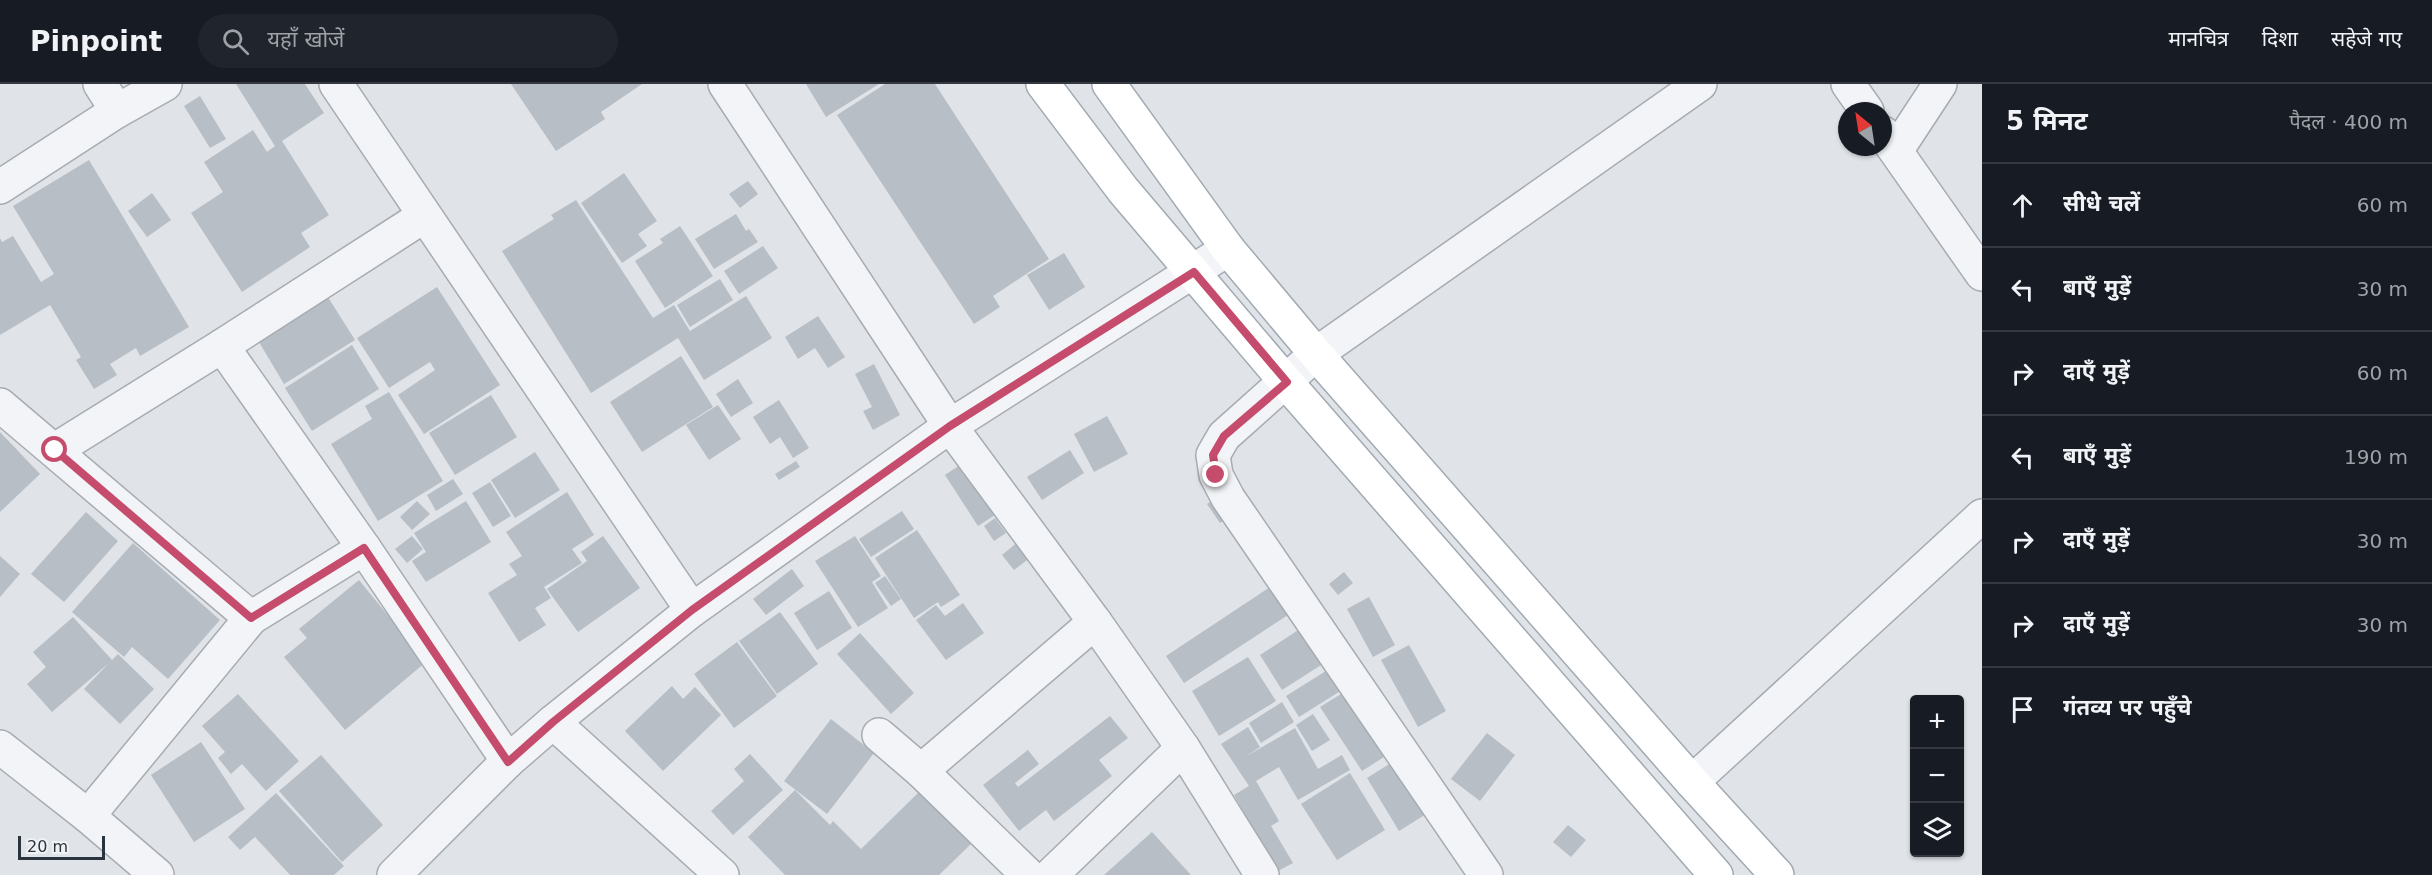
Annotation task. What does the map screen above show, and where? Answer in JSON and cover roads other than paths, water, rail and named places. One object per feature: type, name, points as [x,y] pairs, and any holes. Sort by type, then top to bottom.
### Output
[{"type":"main road","points":[[1043,84],[1123,190],[1716,875]]},
{"type":"main road","points":[[1109,84],[1228,249],[1316,354],[1692,782],[1777,875]]},
{"type":"street","points":[[0,187],[109,97],[165,84]]},
{"type":"street","points":[[336,84],[692,610]]},
{"type":"street","points":[[725,84],[950,426],[1095,622],[1183,748],[1262,875]]},
{"type":"street","points":[[1486,875],[1228,498],[1216,475],[1213,455],[1224,436],[1316,354],[1700,84]]},
{"type":"street","points":[[1848,84],[1861,102]]},
{"type":"street","points":[[1892,139],[1940,84]]},
{"type":"street","points":[[1892,146],[1982,274]]},
{"type":"street","points":[[55,450],[424,216]]},
{"type":"street","points":[[394,875],[508,762],[553,722],[692,610],[950,426],[1228,249]]},
{"type":"street","points":[[222,346],[364,548],[508,762]]},
{"type":"street","points":[[0,405],[251,618]]},
{"type":"street","points":[[1692,782],[1982,516]]},
{"type":"street","points":[[88,816],[251,618],[364,548]]},
{"type":"street","points":[[921,771],[1095,622]]},
{"type":"street","points":[[553,722],[722,875]]},
{"type":"street","points":[[879,735],[921,771],[1028,875]]},
{"type":"street","points":[[1051,875],[1183,748]]},
{"type":"street","points":[[4,758],[88,816],[157,875]]}]
